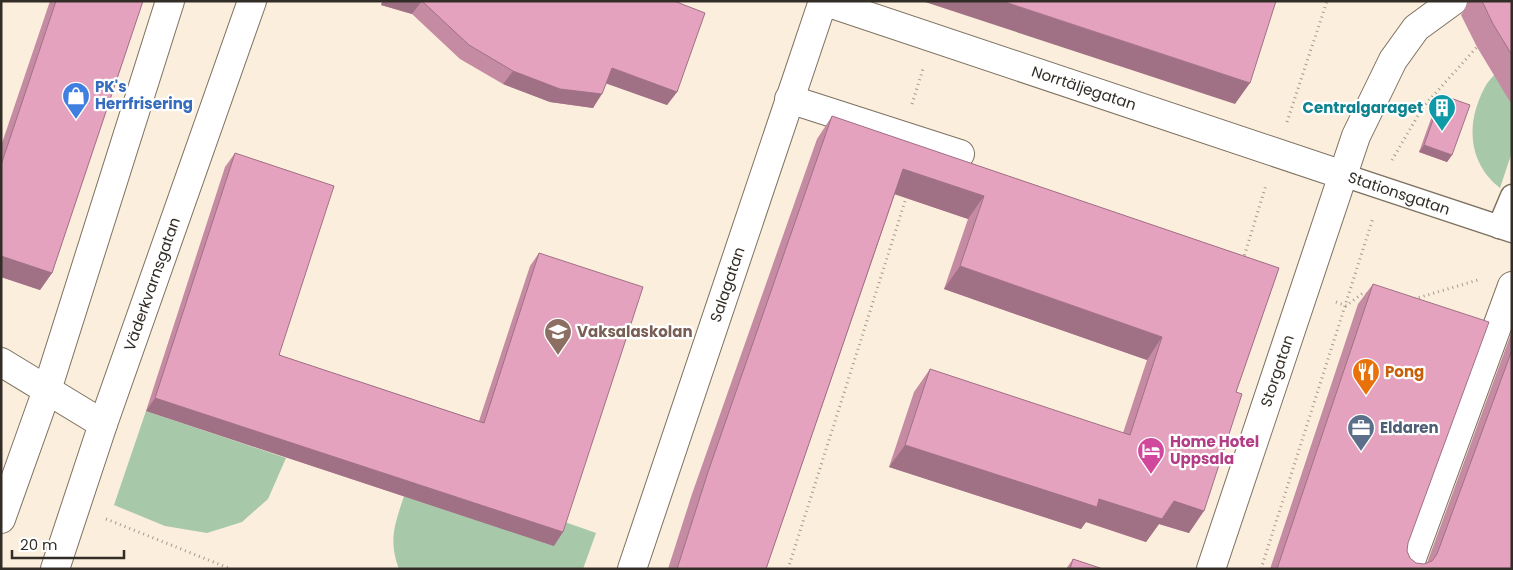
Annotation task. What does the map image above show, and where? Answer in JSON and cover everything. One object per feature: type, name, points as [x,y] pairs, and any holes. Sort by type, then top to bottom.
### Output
[{"type":"street","points":[[1,519],[47,390],[170,1]]},
{"type":"street","name":"Väderkvarnsgatan","points":[[55,569],[103,424],[252,1]]},
{"type":"street","name":"Norrtäljegatan","points":[[823,1],[1343,174]]},
{"type":"street","name":"Salagatan","points":[[632,569],[823,1]]},
{"type":"street","name":"Stationsgatan","points":[[1343,174],[1356,136],[1393,60],[1416,28],[1453,1]]},
{"type":"street","points":[[789,99],[960,154]]},
{"type":"street","name":"Storgatan","points":[[1212,569],[1343,174]]},
{"type":"street","points":[[1408,569],[1512,286]]},
{"type":"street","points":[[1,362],[103,424]]},
{"type":"lane","name":"Stationsgatan","points":[[1343,174],[1506,229]]},
{"type":"lane","points":[[1506,229],[1512,196]]},
{"type":"path","points":[[1286,124],[1328,1]]},
{"type":"path","points":[[902,135],[933,38]]},
{"type":"path","points":[[1260,569],[1394,155],[1423,107],[1477,47]]},
{"type":"path","points":[[788,569],[908,190]]},
{"type":"path","points":[[1233,259],[1242,262]]},
{"type":"path","points":[[75,507],[231,569]]},
{"type":"green space","points":[[1512,59],[1512,152],[1500,188],[1489,178],[1481,166],[1473,141],[1473,127],[1479,100],[1487,83]]},
{"type":"green space","points":[[146,411],[286,458],[268,499],[242,522],[207,533],[165,526],[114,505]]},
{"type":"green space","points":[[404,496],[554,545],[562,521],[596,533],[583,569],[399,569],[393,541]]},
{"type":"building","points":[[56,1],[143,1],[52,273],[1,256],[1,165]]},
{"type":"building","points":[[422,1],[674,1],[705,13],[677,92],[612,68],[602,94],[560,89],[513,71],[469,45]]},
{"type":"building","points":[[1002,1],[1276,1],[1250,83]]},
{"type":"building","points":[[1482,1],[1512,1],[1512,55],[1493,24]]},
{"type":"building","name":"Centralgaraget","points":[[1442,95],[1470,105],[1452,155],[1424,145]]},
{"type":"building","points":[[832,116],[1279,268],[1236,392],[1242,394],[1204,511],[1174,501],[1162,519],[1099,499],[1097,507],[905,445],[930,369],[1130,435],[1162,337],[960,266],[984,196],[903,169],[766,569],[677,569],[708,472]]},
{"type":"building","name":"Vaksalaskolan","points":[[235,153],[334,186],[279,355],[484,423],[539,253],[643,287],[563,532],[155,398]]},
{"type":"building","points":[[1373,284],[1489,322],[1408,543],[1407,551],[1410,558],[1416,563],[1424,564],[1432,561],[1437,554],[1512,350],[1512,569],[1277,569]]},
{"type":"building","points":[[1073,559],[1103,569],[1070,569]]},
{"type":"place","name":"PK's Herrfrisering","points":[[76,120]]},
{"type":"place","name":"Centralgaraget","points":[[1442,132]]},
{"type":"place","name":"Vaksalaskolan","points":[[558,356]]},
{"type":"place","name":"Pong","points":[[1366,396]]},
{"type":"place","name":"Eldaren","points":[[1361,452]]},
{"type":"place","name":"Home Hotel Uppsala","points":[[1151,475]]}]
